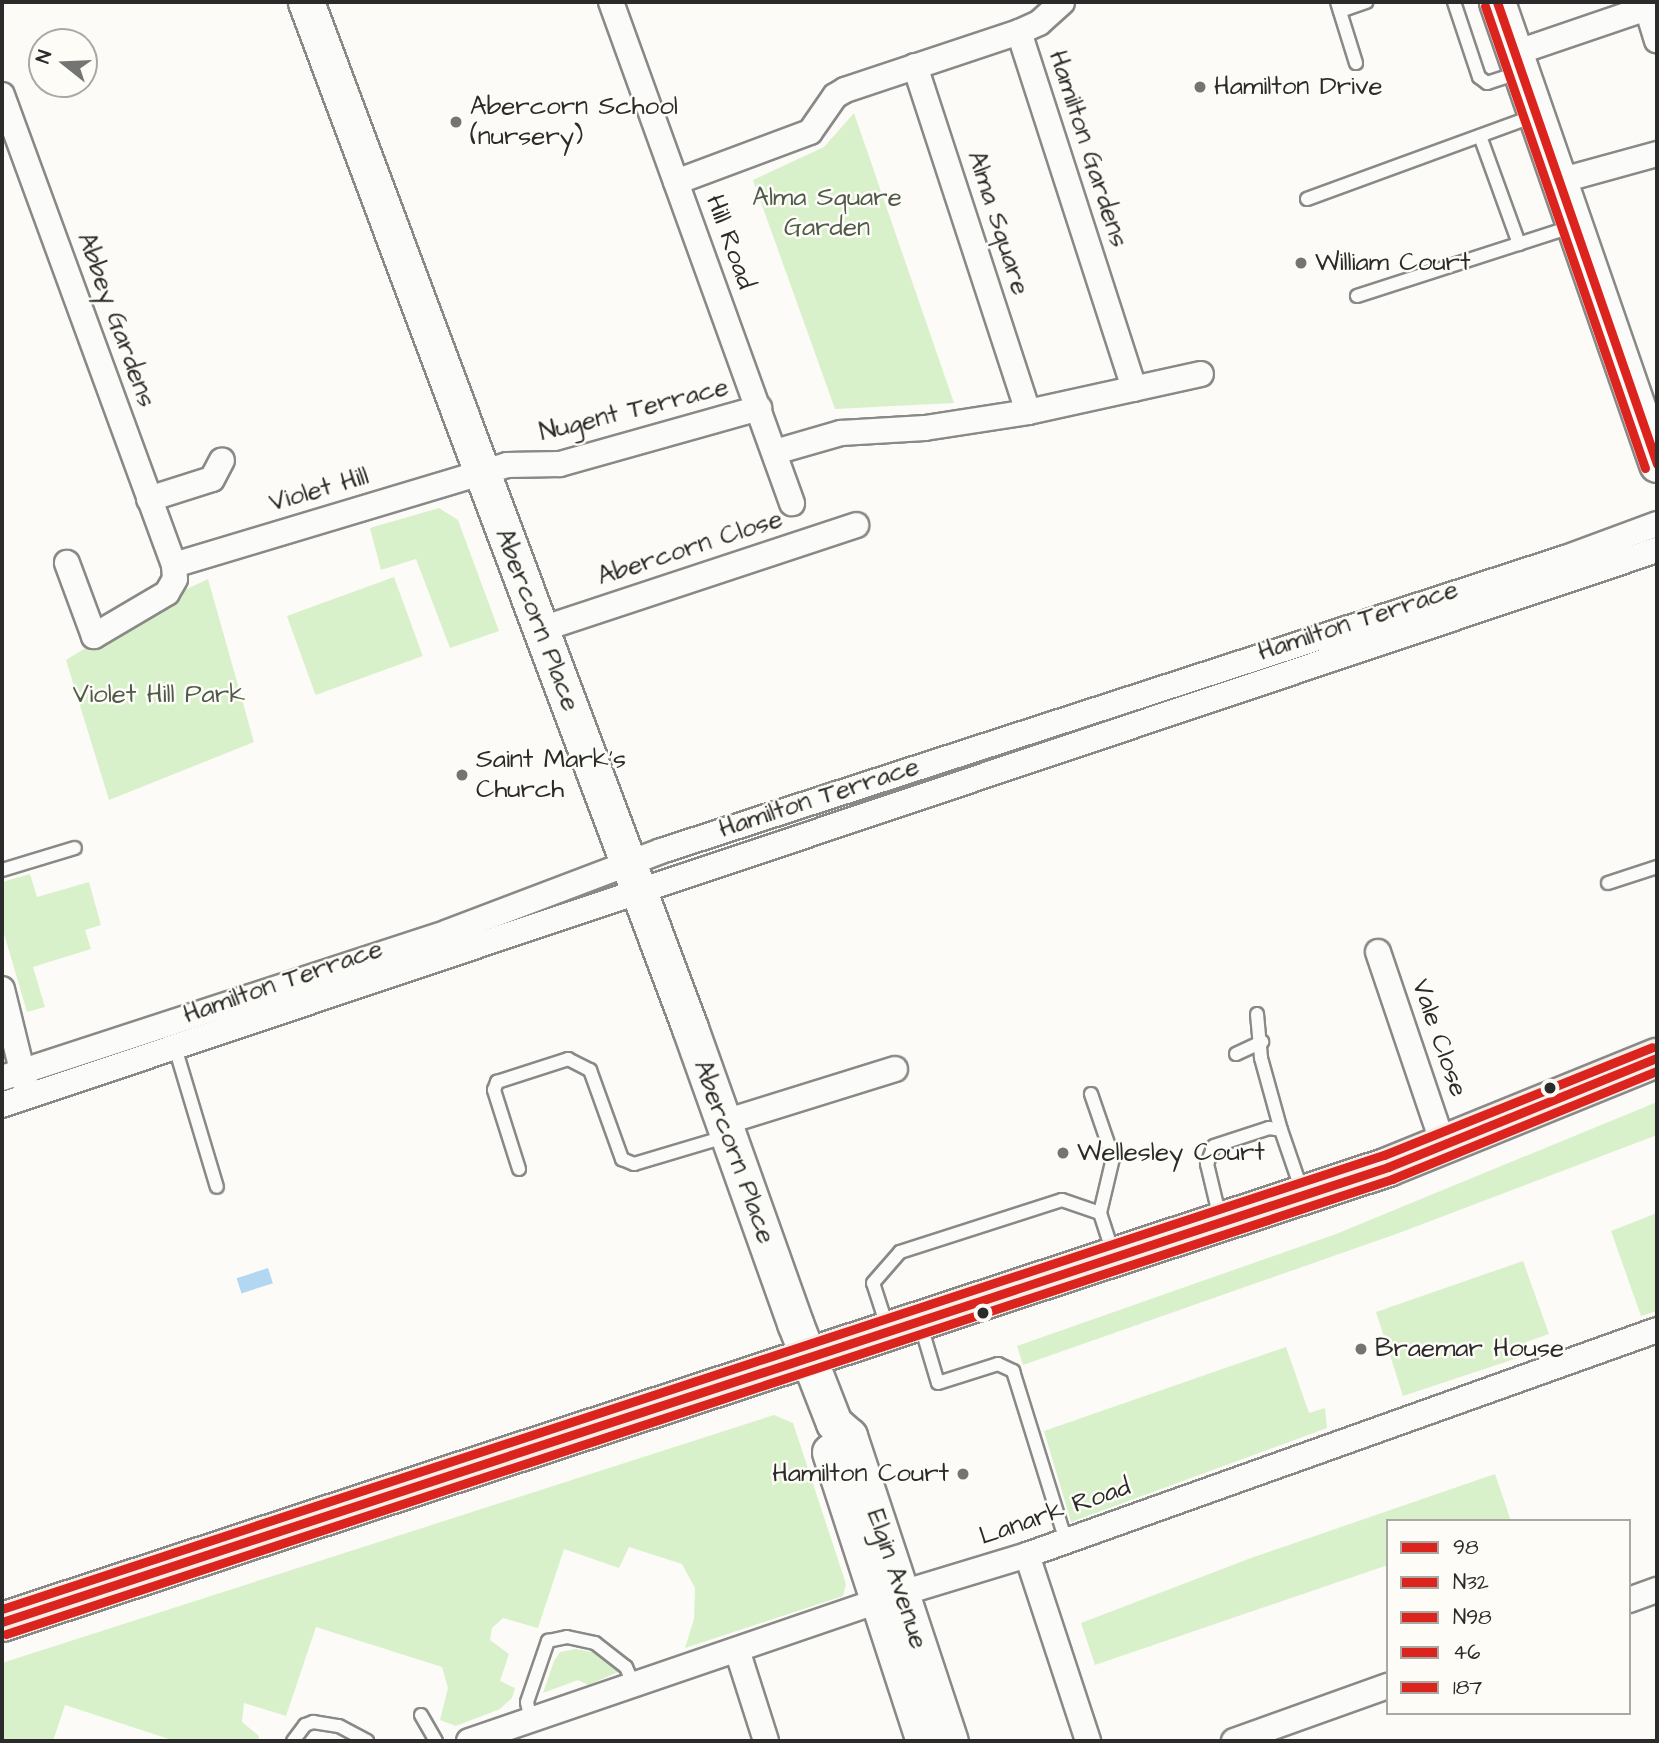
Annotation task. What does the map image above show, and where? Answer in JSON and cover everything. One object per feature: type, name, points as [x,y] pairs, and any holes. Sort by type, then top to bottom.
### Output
[{"type":"main road","points":[[2,1622],[809,1358],[1302,1191],[1388,1167],[1657,1058]]},
{"type":"street","name":"Abercorn Place","points":[[306,2],[542,629],[727,1128],[809,1358]]},
{"type":"street","name":"Hill Road","points":[[611,2],[792,503]]},
{"type":"street","points":[[1019,32],[1045,19],[1062,2]]},
{"type":"street","points":[[1497,2],[1657,464]]},
{"type":"street","points":[[1518,62],[1646,5],[1657,40]]},
{"type":"street","name":"Hamilton Gardens","points":[[915,66],[1019,32],[1134,389]]},
{"type":"street","points":[[676,182],[802,136],[845,90],[915,66]]},
{"type":"street","name":"Alma Square","points":[[915,66],[1028,412]]},
{"type":"street","name":"Abbey Gardens","points":[[2,95],[174,565]]},
{"type":"street","points":[[1559,181],[1657,155]]},
{"type":"street","points":[[775,452],[841,433],[925,428],[1028,412],[1201,374]]},
{"type":"street","name":"Nugent Terrace","points":[[482,474],[508,466],[559,464],[759,408]]},
{"type":"street","points":[[149,499],[212,479],[222,460]]},
{"type":"street","name":"Violet Hill","points":[[174,565],[482,474]]},
{"type":"street","name":"Hamilton Terrace","points":[[17,1082],[176,1049],[552,923],[632,876],[1657,524]]},
{"type":"street","name":"Abercorn Close","points":[[542,629],[856,525]]},
{"type":"street","name":"Hamilton Terrace","points":[[2,1105],[17,1082],[169,1025],[448,932],[1505,604],[1657,550]]},
{"type":"street","points":[[67,563],[94,636],[167,593],[175,579],[174,565]]},
{"type":"street","name":"Vale Close","points":[[1378,952],[1443,1144]]},
{"type":"street","points":[[2,989],[17,1082]]},
{"type":"street","points":[[727,1128],[895,1069]]},
{"type":"street","name":"Lanark Road","points":[[469,1741],[738,1653],[889,1598],[1027,1555],[1657,1330]]},
{"type":"street","name":"Elgin Avenue","points":[[809,1358],[834,1423],[827,1443],[950,1741]]},
{"type":"street","points":[[1027,1555],[1088,1741]]},
{"type":"street","points":[[1631,1599],[1657,1590]]},
{"type":"street","name":"Elgin Avenue","points":[[889,1598],[924,1741]]},
{"type":"street","points":[[738,1653],[766,1741]]},
{"type":"street","points":[[1234,1741],[1386,1687]]},
{"type":"lane","points":[[1356,63],[1338,6],[1366,2]]},
{"type":"lane","points":[[1454,2],[1479,77],[1487,83],[1518,62]]},
{"type":"lane","points":[[1307,199],[1536,116]]},
{"type":"lane","points":[[1480,136],[1519,244]]},
{"type":"lane","points":[[1357,296],[1574,226]]},
{"type":"lane","points":[[1499,578],[1505,604]]},
{"type":"lane","points":[[2,870],[75,848]]},
{"type":"lane","points":[[1608,883],[1657,867]]},
{"type":"lane","points":[[1257,1014],[1262,1042],[1261,1058],[1302,1191]]},
{"type":"lane","points":[[169,1025],[218,1187]]},
{"type":"lane","points":[[1236,1055],[1262,1042]]},
{"type":"lane","points":[[519,1169],[495,1090],[497,1082],[568,1059],[590,1070],[622,1160],[634,1164],[727,1128]]},
{"type":"lane","points":[[1091,1094],[1113,1158],[1100,1213],[1113,1254]]},
{"type":"lane","points":[[1220,1219],[1208,1164],[1214,1146],[1269,1128],[1281,1130]]},
{"type":"lane","points":[[1066,1541],[1013,1371],[998,1364],[938,1383],[903,1324],[873,1283],[901,1252],[1062,1200],[1100,1213]]},
{"type":"lane","points":[[531,1720],[527,1702],[548,1641],[567,1637],[595,1643],[626,1667],[634,1686]]},
{"type":"lane","points":[[421,1715],[436,1741]]},
{"type":"lane","points":[[293,1741],[305,1725],[313,1722],[339,1726],[367,1741]]},
{"type":"green space","name":"Alma Square Garden","points":[[854,113],[954,403],[835,409],[753,180],[824,147]]},
{"type":"green space","points":[[439,508],[458,520],[499,631],[450,648],[416,559],[381,570],[370,528]]},
{"type":"green space","points":[[394,577],[423,656],[316,695],[287,616]]},
{"type":"green space","name":"Violet Hill Park","points":[[208,579],[254,742],[109,800],[66,660],[162,601]]},
{"type":"green space","points":[[30,874],[37,897],[89,882],[101,925],[85,930],[91,949],[33,967],[45,1007],[27,1012],[2,927],[2,882]]},
{"type":"green space","points":[[1657,1102],[1657,1135],[1399,1233],[1023,1365],[1017,1346],[1336,1234]]},
{"type":"green space","points":[[1657,1213],[1657,1311],[1641,1316],[1611,1231]]},
{"type":"green space","points":[[1523,1261],[1549,1334],[1526,1342],[1530,1354],[1403,1396],[1376,1312]]},
{"type":"green space","points":[[1286,1347],[1309,1413],[1325,1408],[1327,1428],[1071,1522],[1044,1431]]},
{"type":"green space","points":[[774,1415],[793,1423],[846,1584],[843,1596],[685,1648],[694,1619],[695,1588],[682,1564],[629,1547],[619,1568],[564,1549],[538,1628],[503,1618],[492,1628],[490,1640],[509,1654],[500,1681],[515,1688],[512,1698],[500,1709],[456,1726],[440,1720],[448,1688],[442,1667],[316,1627],[286,1716],[244,1703],[242,1722],[259,1736],[258,1741],[175,1741],[65,1705],[53,1741],[2,1741],[2,1663]]},
{"type":"green space","points":[[1495,1474],[1510,1519],[1386,1519],[1386,1566],[1095,1665],[1081,1623],[1251,1558]]},
{"type":"green space","points":[[576,1649],[597,1653],[621,1671],[588,1685],[578,1680],[543,1693],[560,1652]]},
{"type":"water","points":[[268,1268],[273,1283],[242,1293],[237,1278]]},
{"type":"transit line","name":"46","points":[[1497,2],[1657,464]]},
{"type":"transit line","name":"187","points":[[1485,6],[1645,468]]},
{"type":"transit line","name":"N98","points":[[2,1609],[1384,1155],[1652,1047]]},
{"type":"transit line","name":"98","points":[[2,1622],[1388,1167],[1657,1058]]},
{"type":"transit line","name":"N32","points":[[6,1634],[1392,1179],[1657,1071]]},
{"type":"place","name":"Hamilton Drive","points":[[1200,87]]},
{"type":"place","name":"Abercorn School (nursery)","points":[[456,122]]},
{"type":"place","name":"William Court","points":[[1301,263]]},
{"type":"place","name":"Saint Mark's Church","points":[[462,775]]},
{"type":"place","name":"Wellesley Court","points":[[1063,1153]]},
{"type":"place","name":"Braemar House","points":[[1361,1349]]},
{"type":"place","name":"Hamilton Court","points":[[963,1474]]}]
